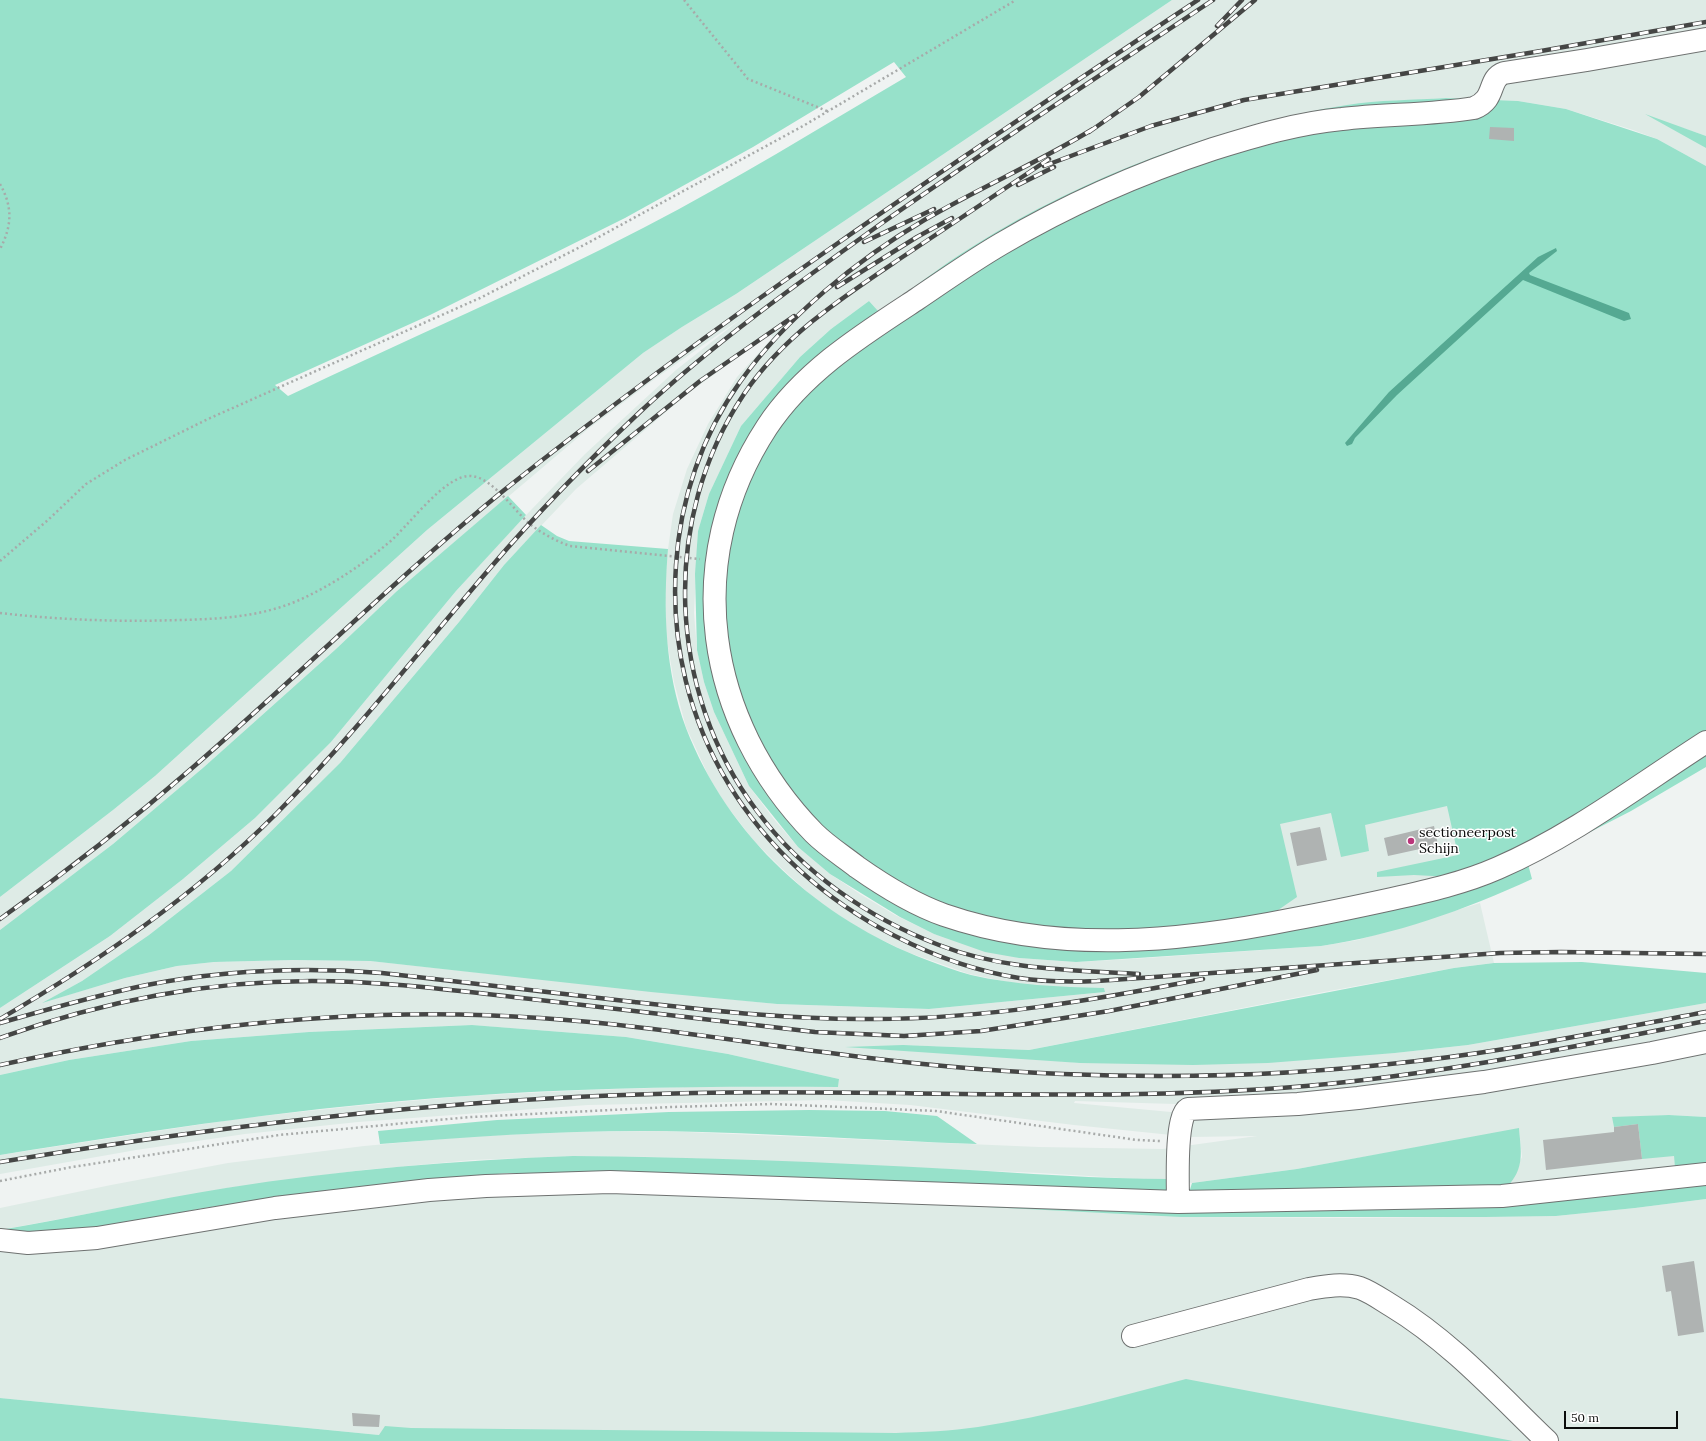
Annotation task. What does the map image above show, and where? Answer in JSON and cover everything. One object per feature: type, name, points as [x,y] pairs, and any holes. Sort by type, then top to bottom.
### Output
[{"type":"lane","points":[[1706,38],[1602,58],[1504,73],[1498,75],[1495,79],[1488,99],[1482,105],[1474,108],[1335,119],[1284,129],[1214,149],[1116,186],[1000,245],[852,342],[821,366],[790,397],[766,429],[729,505],[720,535],[717,561],[715,618],[718,650],[733,704],[753,752],[773,783],[798,815],[823,841],[879,882],[913,901],[943,915],[1021,934],[1066,939],[1110,940],[1187,937],[1227,932],[1334,912],[1456,884],[1495,870],[1540,848],[1706,742]]},
{"type":"lane","points":[[1178,1202],[1180,1142],[1183,1113],[1188,1109],[1298,1104],[1358,1098],[1492,1080],[1652,1053],[1706,1042]]},
{"type":"lane","points":[[0,1240],[28,1243],[57,1243],[97,1238],[291,1206],[429,1190],[546,1184],[610,1182],[1178,1202],[1502,1196],[1706,1174]]},
{"type":"lane","points":[[1132,1336],[1309,1289],[1330,1285],[1361,1288],[1405,1314],[1428,1331],[1455,1354],[1547,1441]]},
{"type":"path","points":[[684,0],[748,79],[827,112]]},
{"type":"path","points":[[0,561],[48,520],[86,484],[125,460],[208,419],[480,298],[702,182],[827,112],[1016,0]]},
{"type":"path","points":[[0,184],[9,209],[8,231],[0,249]]},
{"type":"path","points":[[0,613],[54,620],[143,621],[239,617],[276,609],[297,601],[343,576],[388,544],[424,506],[448,484],[471,476],[482,478],[530,524],[555,541],[570,546],[717,561]]},
{"type":"path","points":[[0,1181],[72,1167],[279,1135],[470,1117],[672,1107],[772,1104],[936,1111],[1137,1140],[1180,1142]]},
{"type":"shaded area","points":[[0,0],[1172,0],[736,294],[643,353],[427,530],[155,776],[0,897]],"holes":[[[894,62],[906,77],[711,191],[645,227],[557,271],[288,396],[275,385],[430,315],[625,218],[753,147]]]},
{"type":"shaded area","points":[[1172,0],[1706,0],[1706,136],[1683,128],[1694,140],[1706,148],[1706,166],[1657,139],[1566,109],[1518,101],[1446,98],[1348,105],[1106,177],[1047,204],[975,245],[879,312],[869,301],[831,329],[800,357],[741,426],[709,494],[698,531],[694,613],[697,650],[704,682],[714,712],[749,786],[773,818],[798,847],[830,874],[895,915],[934,934],[1019,958],[1076,962],[1132,959],[1321,946],[1358,940],[1480,903],[1494,963],[1454,968],[1324,992],[1029,1050],[903,1045],[1080,1063],[1395,1053],[1468,1045],[1706,1003],[1706,1031],[1474,1075],[1256,1101],[1175,1104],[1075,1101],[1074,1103],[1171,1112],[1291,1108],[1470,1096],[1706,1049],[1706,1117],[1669,1115],[1612,1118],[1638,1124],[1674,1156],[1675,1169],[1507,1187],[1522,1157],[1519,1129],[1297,1169],[1192,1183],[1171,1179],[1137,1179],[1040,1173],[658,1157],[573,1156],[473,1160],[363,1170],[228,1188],[0,1230],[0,1208],[111,1185],[228,1163],[364,1146],[475,1136],[576,1132],[663,1131],[1039,1147],[1163,1149],[1257,1136],[1191,1137],[1074,1125],[910,1105],[826,1100],[588,1105],[358,1122],[245,1134],[136,1150],[0,1174],[0,1155],[243,1118],[355,1106],[466,1096],[587,1090],[718,1086],[838,1087],[839,1079],[728,1054],[626,1037],[471,1025],[309,1032],[191,1041],[69,1060],[0,1075],[0,1008],[110,936],[183,879],[255,818],[331,742],[456,591],[504,538],[585,454],[676,370],[742,318],[656,378],[588,429],[397,591],[336,649],[204,767],[113,844],[0,930],[0,897],[155,776],[427,530],[643,353],[736,294]],"holes":[[[770,334],[773,337],[737,377],[708,424],[687,469],[673,514],[665,584],[666,635],[674,682],[686,727],[709,777],[723,801],[754,841],[816,900],[861,930],[907,952],[969,974],[1013,983],[1045,987],[1104,988],[1105,992],[929,1009],[777,1004],[370,961],[293,960],[214,962],[177,966],[125,978],[44,1002],[82,981],[149,935],[231,871],[340,763],[459,622],[504,565],[576,489],[687,394]]]},
{"type":"shaded area","points":[[1446,98],[1518,101],[1566,109],[1657,139],[1706,166],[1706,734],[1568,822],[1503,859],[1467,873],[1451,877],[1414,875],[1377,877],[1377,872],[1458,855],[1447,806],[1365,825],[1369,851],[1341,857],[1331,813],[1280,824],[1297,897],[1268,917],[1207,927],[1155,932],[1097,932],[1007,925],[926,900],[891,881],[857,858],[830,836],[802,805],[777,771],[756,737],[742,704],[725,640],[723,568],[731,522],[748,472],[772,430],[757,428],[735,472],[725,499],[716,534],[711,569],[709,604],[711,640],[717,674],[727,708],[741,740],[759,771],[791,813],[829,852],[871,885],[917,910],[973,932],[987,935],[1058,942],[1136,943],[1224,937],[1402,902],[1449,891],[1494,875],[1549,848],[1602,816],[1706,747],[1706,767],[1631,811],[1528,864],[1532,879],[1481,901],[1429,920],[1375,935],[1321,946],[1076,962],[1019,958],[985,952],[934,934],[900,917],[830,874],[798,847],[749,786],[714,712],[704,682],[697,650],[695,574],[698,531],[709,494],[741,426],[800,357],[831,329],[869,301],[879,312],[975,245],[1017,220],[1061,197],[1154,157],[1202,140],[1251,126],[1299,114],[1359,103]]},
{"type":"shaded area","points":[[1645,114],[1706,136],[1706,148]]},
{"type":"shaded area","points":[[1556,248],[1557,251],[1529,273],[1530,275],[1629,313],[1631,319],[1624,321],[1523,280],[1397,395],[1355,438],[1352,444],[1347,446],[1345,443],[1389,392],[1538,257]]},
{"type":"shaded area","points":[[508,496],[526,515],[456,591],[331,742],[255,818],[183,879],[110,936],[0,1008],[0,930],[113,844],[204,767],[336,649],[397,591]]},
{"type":"shaded area","points":[[541,525],[557,536],[569,541],[668,549],[666,572],[667,640],[674,684],[686,728],[704,768],[726,804],[752,838],[782,870],[814,897],[850,922],[887,943],[960,972],[1021,983],[1104,988],[1105,992],[929,1009],[777,1004],[651,992],[370,961],[293,960],[214,962],[177,966],[125,978],[42,1003],[82,981],[149,935],[231,871],[340,763],[459,622],[504,565]]},
{"type":"shaded area","points":[[1455,800],[1467,873],[1268,917],[1256,815]]},
{"type":"shaded area","points":[[1582,962],[1706,973],[1706,1003],[1468,1045],[1395,1053],[1268,1063],[1193,1065],[1080,1063],[845,1047],[903,1045],[1029,1050],[1454,968],[1494,963]]},
{"type":"shaded area","points":[[472,1025],[626,1037],[728,1054],[839,1079],[838,1087],[698,1087],[606,1089],[512,1093],[408,1100],[291,1112],[0,1155],[0,1075],[69,1060],[191,1041],[309,1032]]},
{"type":"shaded area","points":[[809,1110],[885,1111],[937,1116],[977,1144],[741,1133],[592,1131],[451,1138],[380,1144],[378,1131],[497,1120],[669,1112]]},
{"type":"shaded area","points":[[1669,1115],[1706,1117],[1706,1166],[1675,1169],[1674,1156],[1642,1159],[1638,1124],[1614,1127],[1612,1117]]},
{"type":"shaded area","points":[[1519,1128],[1521,1152],[1519,1166],[1513,1180],[1507,1187],[1188,1196],[1192,1183],[1297,1169]]},
{"type":"shaded area","points":[[573,1156],[762,1160],[904,1166],[1089,1177],[1171,1179],[1168,1190],[1160,1196],[594,1174],[508,1173],[307,1193],[198,1209],[119,1226],[70,1232],[0,1232],[0,1230],[170,1198],[226,1188],[312,1176],[443,1163]]},
{"type":"shaded area","points":[[1706,1183],[1706,1199],[1556,1216],[1181,1217],[948,1205],[949,1202]]},
{"type":"shaded area","points":[[681,1191],[1194,1217],[1343,1218],[1556,1216],[1706,1199],[1706,1441],[527,1441],[379,1435],[0,1398],[0,1245],[179,1230],[437,1196]]},
{"type":"shaded area","points":[[1186,1379],[1513,1441],[0,1441],[0,1398],[379,1435],[385,1426],[411,1428],[896,1433],[927,1432],[1004,1423],[1083,1406]]},
{"type":"building","points":[[1490,127],[1514,128],[1514,141],[1489,139]]},
{"type":"building","name":"sectioneerpost Schijn","points":[[1434,826],[1438,845],[1388,856],[1384,838]]},
{"type":"building","points":[[1320,827],[1327,860],[1297,866],[1290,833]]},
{"type":"building","points":[[1638,1124],[1642,1159],[1546,1170],[1543,1140],[1614,1132],[1614,1127]]},
{"type":"building","points":[[1694,1261],[1704,1332],[1678,1336],[1671,1291],[1666,1292],[1662,1266]]},
{"type":"building","points":[[352,1413],[380,1415],[379,1427],[353,1426]]},
{"type":"railway","points":[[0,919],[97,846],[168,789],[230,735],[463,524],[587,426],[758,299],[845,238],[1198,0]]},
{"type":"railway","points":[[0,1019],[73,974],[144,926],[179,900],[245,844],[276,814],[332,754],[491,567],[545,506],[641,411],[695,363],[723,340],[868,233],[996,144],[1213,0]]},
{"type":"railway","points":[[1217,26],[1242,0]]},
{"type":"railway","points":[[1089,132],[1139,97],[1255,0]]},
{"type":"railway","points":[[1044,166],[1151,126],[1244,100],[1706,22]]},
{"type":"railway","points":[[1093,129],[926,219],[900,235],[849,271],[801,312],[758,358],[727,402],[704,446],[688,493],[678,541],[676,565],[676,624],[686,681],[703,734],[728,784],[761,829],[800,870],[845,906],[895,936],[955,962],[1003,975],[1028,979],[1077,982],[1097,981],[1500,953],[1561,952],[1706,954]]},
{"type":"railway","points":[[1049,159],[879,273],[816,318],[777,353],[744,394],[717,443],[698,495],[687,549],[685,605],[691,660],[705,713],[727,764],[757,811],[775,833],[794,854],[838,891],[862,907],[913,934],[939,945],[988,960],[1063,970],[1139,974]]},
{"type":"railway","points":[[1018,185],[1054,167]]},
{"type":"railway","points":[[864,242],[934,209]]},
{"type":"railway","points":[[837,287],[917,237],[952,218]]},
{"type":"railway","points":[[588,471],[700,381],[794,316]]},
{"type":"railway","points":[[0,1023],[55,1007],[147,985],[206,976],[264,971],[323,970],[382,973],[724,1012],[844,1019],[916,1018],[998,1012],[1080,1001],[1203,979]]},
{"type":"railway","points":[[0,1038],[76,1014],[154,996],[233,985],[312,981],[340,981],[422,987],[815,1032],[904,1036],[981,1031],[1109,1011],[1317,970]]},
{"type":"railway","points":[[0,1065],[134,1039],[201,1030],[268,1022],[404,1014],[540,1018],[611,1024],[853,1056],[973,1069],[1033,1073],[1107,1075],[1240,1075],[1329,1070],[1417,1061],[1562,1039],[1706,1012]]},
{"type":"railway","points":[[0,1162],[86,1148],[259,1125],[346,1115],[520,1100],[694,1093],[771,1092],[1077,1095],[1153,1094],[1306,1086],[1356,1081],[1507,1059],[1706,1021]]},
{"type":"place","name":"sectioneerpost Schijn","points":[[1411,841]]}]
